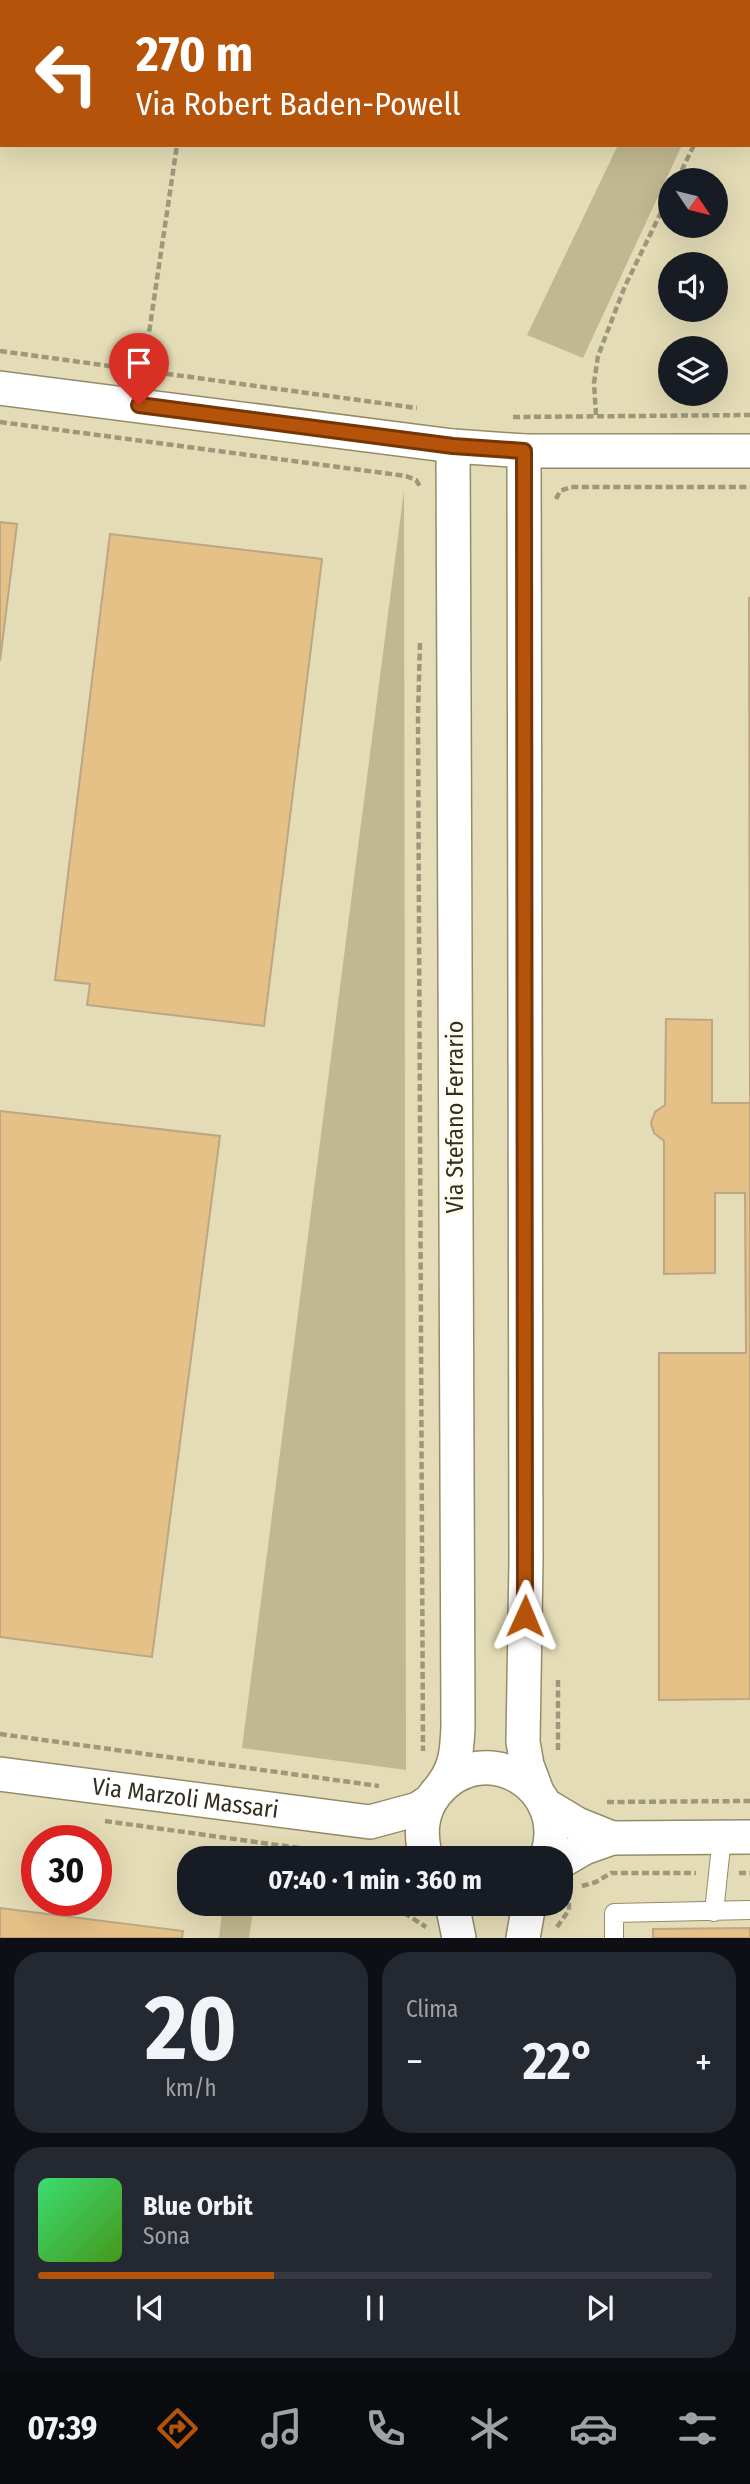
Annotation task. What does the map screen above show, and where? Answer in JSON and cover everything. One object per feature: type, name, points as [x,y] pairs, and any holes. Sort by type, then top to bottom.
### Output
[{"type":"street","points":[[0,388],[453,446],[524,451],[750,451]]},
{"type":"street","name":"Via Stefano Ferrario","points":[[423,1846],[423,1819],[437,1792],[452,1772],[458,1727],[453,446]]},
{"type":"street","points":[[524,451],[526,1561],[523,1742],[527,1766],[552,1826],[551,1846]]},
{"type":"street","name":"Via Marzoli Massari","points":[[370,1822],[418,1809],[460,1773],[481,1768],[501,1769],[520,1777],[541,1798]]},
{"type":"street","name":"Via Marzoli Massari","points":[[0,1774],[370,1822],[412,1846]]},
{"type":"street","points":[[541,1798],[577,1825],[612,1838]]},
{"type":"street","points":[[573,1870],[584,1848],[612,1838],[736,1837]]},
{"type":"street","points":[[454,1916],[459,1938]]},
{"type":"street","points":[[532,1916],[539,1936]]},
{"type":"lane","points":[[714,1912],[718,1873],[736,1837]]},
{"type":"lane","points":[[614,1938],[614,1913],[750,1910]]},
{"type":"path","points":[[139,405],[177,147]]},
{"type":"path","points":[[683,168],[693,147]]},
{"type":"path","points":[[596,415],[594,383],[598,356],[625,286],[658,219]]},
{"type":"path","points":[[0,351],[429,409]]},
{"type":"path","points":[[509,417],[750,415]]},
{"type":"path","points":[[0,422],[406,476],[416,480],[423,493]]},
{"type":"path","points":[[554,504],[560,491],[570,487],[750,487]]},
{"type":"path","points":[[421,636],[418,730],[423,1755]]},
{"type":"path","points":[[557,1673],[558,1755]]},
{"type":"path","points":[[0,1734],[376,1787],[386,1786]]},
{"type":"path","points":[[599,1802],[750,1801]]},
{"type":"path","points":[[93,1820],[283,1846]]},
{"type":"path","points":[[573,1879],[590,1885],[611,1873],[750,1873]]},
{"type":"path","points":[[409,1916],[426,1926],[426,1938]]},
{"type":"path","points":[[539,1936],[562,1916]]},
{"type":"shaded area","points":[[617,147],[681,147],[671,168],[658,168],[658,197],[583,358],[527,335]]},
{"type":"shaded area","points":[[404,490],[406,1770],[242,1748]]},
{"type":"shaded area","points":[[222,1916],[252,1916],[249,1938],[219,1938]]},
{"type":"building","points":[[0,522],[17,524],[0,661]]},
{"type":"building","points":[[110,534],[322,559],[264,1026],[87,1005],[90,984],[55,980]]},
{"type":"building","points":[[749,598],[750,598],[750,1103]]},
{"type":"building","points":[[666,1019],[712,1020],[712,1103],[750,1103],[750,1699],[659,1700],[659,1353],[746,1353],[745,1193],[715,1193],[715,1273],[664,1274],[664,1141],[654,1133],[651,1123],[655,1112],[665,1105]]},
{"type":"building","points":[[0,1111],[220,1136],[152,1657],[0,1637]]},
{"type":"building","points":[[0,1908],[21,1911],[21,1916],[64,1916],[183,1931],[182,1938],[0,1938]]},
{"type":"building","points":[[750,1928],[750,1938],[653,1938],[653,1929]]},
{"type":"route","points":[[139,405],[453,446],[524,451],[525,1616]]}]
